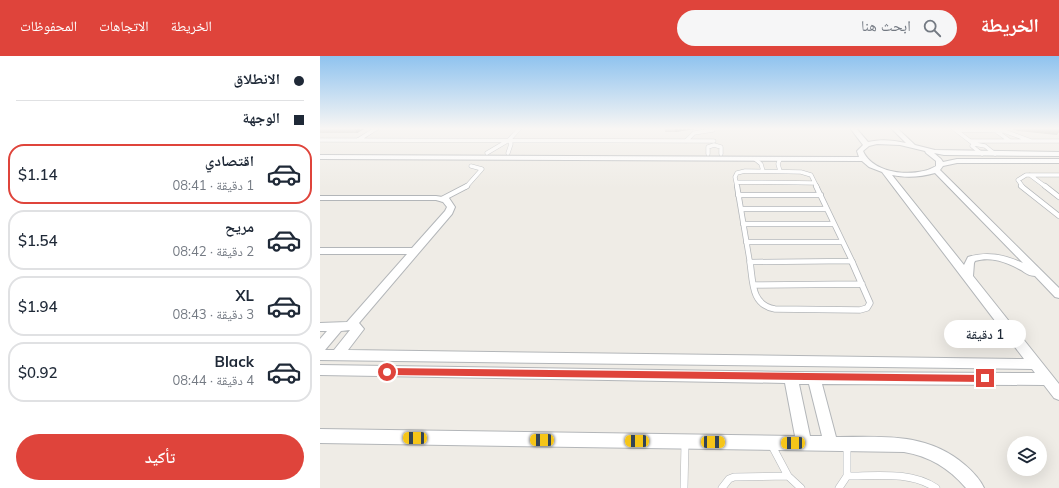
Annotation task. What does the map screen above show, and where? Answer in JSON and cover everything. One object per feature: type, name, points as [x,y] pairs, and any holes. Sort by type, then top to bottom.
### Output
[{"type":"street","points":[[861,157],[862,148]]},
{"type":"street","points":[[918,148],[934,156],[939,167],[1059,294]]},
{"type":"street","points":[[928,152],[1059,154]]},
{"type":"street","points":[[320,153],[721,154],[861,157],[885,171],[909,175],[926,174],[939,167],[957,161],[1059,161]]},
{"type":"street","points":[[320,157],[780,159],[861,157]]},
{"type":"street","points":[[885,171],[1059,394]]},
{"type":"street","points":[[320,198],[442,199],[449,202],[451,209],[344,326],[320,348]]},
{"type":"street","points":[[320,251],[414,251]]},
{"type":"street","points":[[968,277],[968,263],[971,259],[985,256],[1004,259],[1042,276]]},
{"type":"street","points":[[320,326],[357,327],[358,329],[337,355]]},
{"type":"street","points":[[320,355],[1036,364]]},
{"type":"street","points":[[322,372],[791,378],[1048,379]]},
{"type":"street","points":[[791,378],[804,443]]},
{"type":"street","points":[[814,378],[831,444]]},
{"type":"street","points":[[320,436],[904,445],[930,450],[956,466],[976,488]]},
{"type":"lane","points":[[486,153],[495,148]]},
{"type":"lane","points":[[508,153],[510,148]]},
{"type":"lane","points":[[708,154],[709,148]]},
{"type":"lane","points":[[721,148],[721,154]]},
{"type":"lane","points":[[975,148],[982,154]]},
{"type":"lane","points":[[987,148],[995,154]]},
{"type":"lane","points":[[755,159],[761,164],[763,171]]},
{"type":"lane","points":[[780,159],[778,164],[780,171]]},
{"type":"lane","points":[[442,199],[465,189],[482,169],[471,166]]},
{"type":"lane","points":[[780,171],[807,173],[811,176],[862,284],[870,303],[867,308],[860,310],[766,308],[757,300],[735,176],[740,172],[780,171]]},
{"type":"lane","points":[[1059,175],[1030,175],[1018,178],[1019,184],[1059,216]]},
{"type":"lane","points":[[1030,175],[1059,197]]},
{"type":"lane","points":[[736,182],[815,183]]},
{"type":"lane","points":[[738,195],[821,196]]},
{"type":"lane","points":[[740,209],[827,209]]},
{"type":"lane","points":[[743,224],[834,224]]},
{"type":"lane","points":[[746,242],[842,242]]},
{"type":"lane","points":[[750,262],[851,261]]},
{"type":"lane","points":[[754,285],[862,284]]},
{"type":"lane","points":[[684,488],[685,442]]},
{"type":"lane","points":[[771,443],[788,476],[800,488]]},
{"type":"lane","points":[[839,488],[847,476],[847,444]]},
{"type":"lane","points":[[722,488],[729,479],[734,477],[788,476]]},
{"type":"lane","points":[[847,476],[915,478],[927,481],[936,488]]},
{"type":"route","points":[[387,372],[791,378],[985,378]]}]
